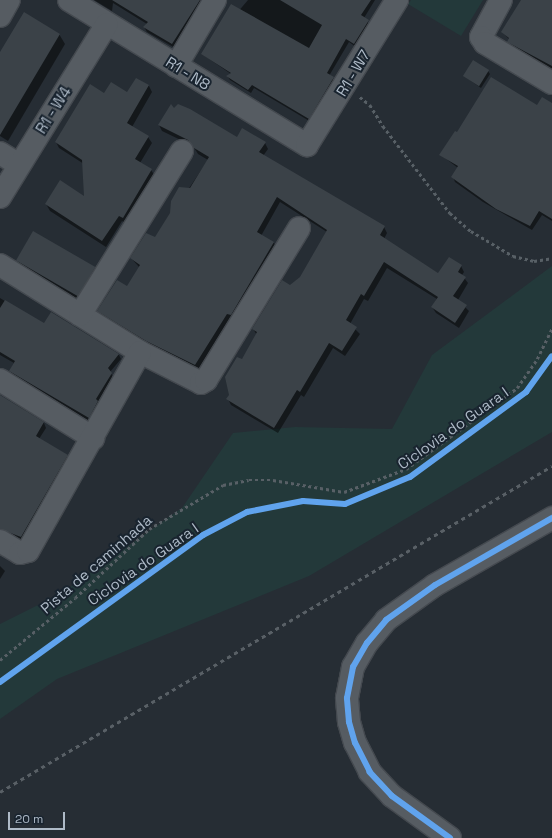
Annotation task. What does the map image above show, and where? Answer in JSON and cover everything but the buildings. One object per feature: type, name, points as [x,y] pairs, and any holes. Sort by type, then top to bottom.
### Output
[{"type":"street","points":[[0,16],[8,0]]},
{"type":"street","name":"R1 - N8","points":[[69,0],[307,146]]},
{"type":"street","points":[[176,66],[215,0]]},
{"type":"street","name":"R1 - W7","points":[[307,146],[397,0]]},
{"type":"street","points":[[501,0],[481,37],[485,43],[552,83]]},
{"type":"street","name":"R1 - W4","points":[[0,197],[107,24]]},
{"type":"street","points":[[80,315],[182,151]]},
{"type":"street","points":[[0,153],[19,164]]},
{"type":"street","points":[[0,265],[140,352],[196,382],[201,383],[206,380],[299,228]]},
{"type":"street","points":[[0,542],[20,553],[28,551],[93,438],[140,352]]},
{"type":"street","points":[[0,380],[93,438]]},
{"type":"street","points":[[450,838],[392,796],[370,772],[355,743],[349,722],[347,698],[353,667],[367,643],[386,620],[435,586],[552,518]]},
{"type":"path","points":[[345,86],[370,105],[383,126],[450,213],[471,231],[513,256],[534,261],[552,258]]},
{"type":"green space","points":[[411,0],[483,0],[461,36],[408,4]]},
{"type":"green space","points":[[552,266],[552,432],[309,576],[57,679],[0,719],[0,624],[60,594],[182,508],[233,433],[295,427],[392,429],[432,355]]},
{"type":"railway","points":[[0,792],[552,466]]},
{"type":"cycle path","name":"Ciclovia do Guara I","points":[[0,682],[203,535],[247,512],[303,501],[345,504],[410,477],[526,392],[552,356]]},
{"type":"cycle path","points":[[450,838],[392,796],[370,772],[355,743],[349,722],[347,698],[353,667],[367,643],[386,620],[435,585],[552,518]]}]
